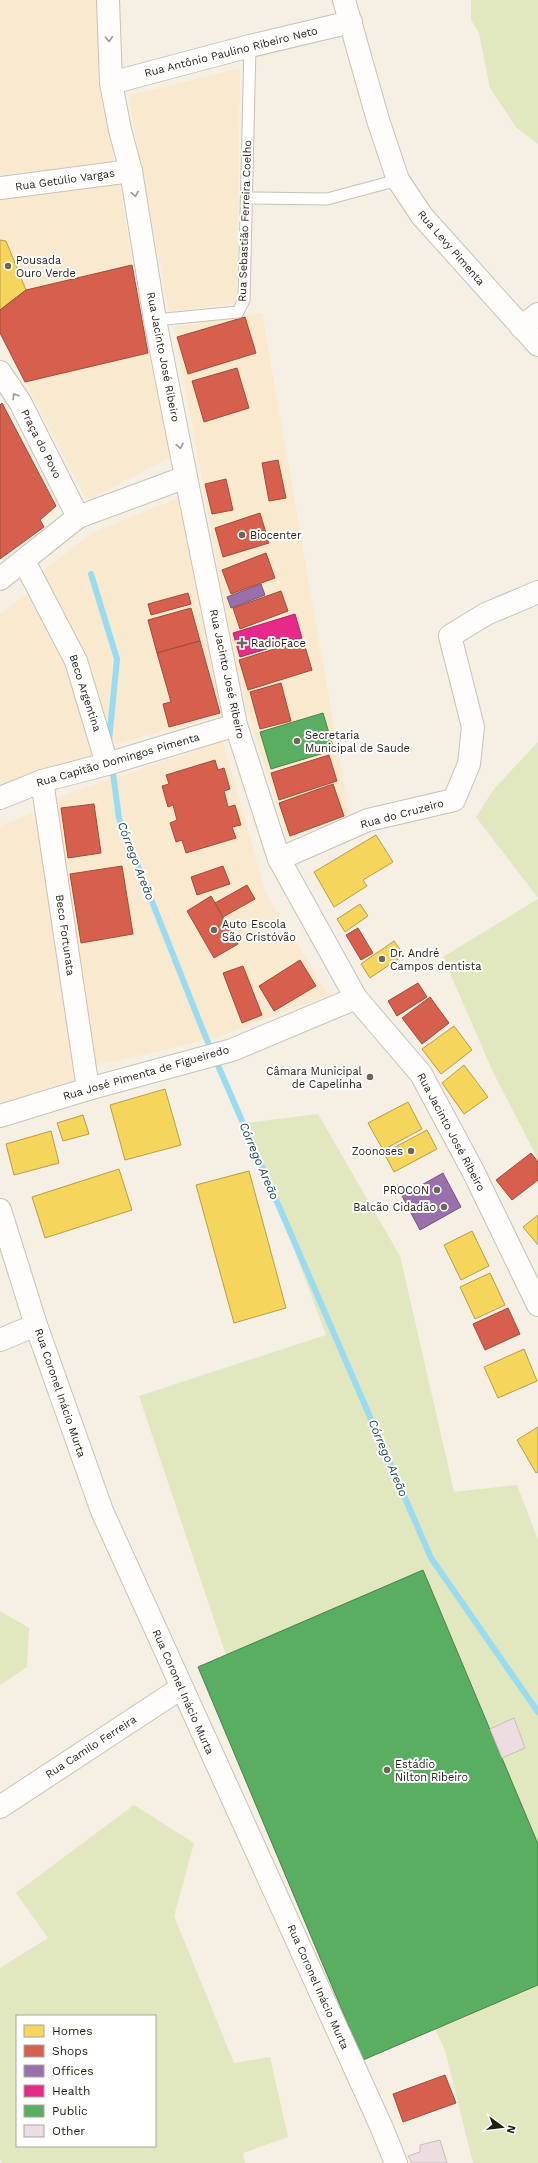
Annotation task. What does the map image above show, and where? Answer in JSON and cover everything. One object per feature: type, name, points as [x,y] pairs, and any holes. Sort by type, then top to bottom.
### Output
[{"type":"street","name":"Rua Jacinto José Ribeiro","points":[[108,0],[111,83],[120,130],[131,171],[155,320],[186,477],[236,725],[279,860],[356,998],[422,1074],[474,1173],[538,1305]]},
{"type":"street","name":"Rua Levy Pimenta","points":[[344,0],[378,120],[398,180],[422,216],[530,321],[538,346]]},
{"type":"street","name":"Rua Antônio Paulino Ribeiro Neto","points":[[111,83],[250,46],[351,22]]},
{"type":"street","name":"Rua Getúlio Vargas","points":[[0,188],[131,171]]},
{"type":"street","name":"Praça do Povo","points":[[0,372],[20,402],[78,517]]},
{"type":"street","points":[[0,578],[24,561],[78,517],[186,477]]},
{"type":"street","name":"Beco Argentina","points":[[24,561],[76,660],[114,762]]},
{"type":"street","name":"Rua do Cruzeiro","points":[[279,860],[368,820],[454,800],[469,764],[473,727],[450,636],[486,614],[538,592]]},
{"type":"street","name":"Rua Capitão Domingos Pimenta","points":[[0,798],[42,782],[236,725]]},
{"type":"street","name":"Beco Fortunata","points":[[42,782],[88,1089]]},
{"type":"street","name":"Rua José Pimenta de Figueiredo","points":[[0,1116],[88,1089],[232,1050],[356,998]]},
{"type":"street","name":"Rua Coronel Inácio Murta","points":[[0,1210],[36,1325],[102,1511],[181,1688],[375,2112],[396,2163]]},
{"type":"street","points":[[0,1340],[36,1325]]},
{"type":"street","name":"Rua Camilo Ferreira","points":[[0,1807],[181,1688]]},
{"type":"lane","name":"Rua Sebastião Ferreira Coelho","points":[[155,320],[238,312],[244,300],[248,198],[250,46]]},
{"type":"lane","points":[[248,198],[327,199],[398,180]]},
{"type":"shaded area","points":[[0,0],[101,0],[102,89],[114,163],[0,175]]},
{"type":"shaded area","points":[[240,68],[237,303],[169,312],[128,96]]},
{"type":"shaded area","points":[[119,182],[148,353],[172,456],[87,501],[0,333],[0,198]]},
{"type":"shaded area","points":[[262,313],[349,814],[288,840],[240,687],[174,327]]},
{"type":"shaded area","points":[[178,498],[222,715],[110,746],[39,574],[92,533]]},
{"type":"shaded area","points":[[27,594],[70,666],[95,758],[0,788],[0,614]]},
{"type":"shaded area","points":[[223,741],[265,891],[329,995],[217,1037],[92,1067],[55,798]]},
{"type":"shaded area","points":[[38,811],[76,1079],[0,1104],[0,826]]},
{"type":"green space","points":[[471,0],[538,0],[538,144],[516,127],[490,88],[479,33],[471,20]]},
{"type":"green space","points":[[538,742],[538,898],[476,817],[494,789]]},
{"type":"green space","points":[[538,899],[538,1159],[493,1072],[443,957]]},
{"type":"green space","points":[[318,1114],[400,1256],[454,1492],[517,1485],[538,1540],[538,1844],[423,1570],[226,1655],[139,1396],[326,1335],[247,1123]]},
{"type":"green space","points":[[0,1611],[29,1628],[27,1667],[0,1685]]},
{"type":"green space","points":[[134,1805],[194,1843],[174,1916],[234,2063],[270,2057],[288,2137],[243,2153],[245,2163],[2,2163],[0,2159],[0,1968],[48,1938],[16,1893]]},
{"type":"green space","points":[[538,1985],[538,2163],[473,2163],[445,2050],[435,2029]]},
{"type":"building: Homes","name":"Pousada Ouro Verde","points":[[0,240],[6,241],[26,290],[0,310]]},
{"type":"building: Homes","points":[[376,835],[393,862],[363,880],[367,886],[334,907],[314,872]]},
{"type":"building: Homes","points":[[360,904],[368,916],[345,932],[337,919]]},
{"type":"building: Homes","name":"Dr. André Campos dentista","points":[[394,941],[404,955],[370,978],[361,964]]},
{"type":"building: Homes","points":[[454,1026],[472,1050],[441,1074],[422,1049]]},
{"type":"building: Homes","points":[[464,1065],[488,1097],[464,1114],[442,1083]]},
{"type":"building: Homes","points":[[165,1089],[181,1145],[125,1160],[110,1105]]},
{"type":"building: Homes","points":[[408,1102],[422,1129],[383,1150],[368,1123]]},
{"type":"building: Homes","points":[[83,1115],[89,1134],[63,1141],[57,1123]]},
{"type":"building: Homes","name":"Zoonoses","points":[[427,1130],[437,1149],[394,1172],[384,1153]]},
{"type":"building: Homes","points":[[51,1131],[59,1163],[14,1175],[6,1144]]},
{"type":"building: Homes","points":[[119,1169],[132,1210],[45,1238],[32,1197]]},
{"type":"building: Homes","points":[[249,1171],[286,1308],[234,1323],[196,1185]]},
{"type":"building: Homes","points":[[538,1215],[538,1245],[523,1227]]},
{"type":"building: Homes","points":[[472,1231],[489,1266],[461,1280],[444,1245]]},
{"type":"building: Homes","points":[[490,1273],[505,1305],[475,1319],[460,1287]]},
{"type":"building: Homes","points":[[524,1349],[537,1381],[498,1398],[484,1367]]},
{"type":"building: Homes","points":[[538,1427],[538,1472],[536,1473],[517,1440]]},
{"type":"building: Shops","points":[[132,265],[148,353],[25,382],[0,333],[0,310],[26,290]]},
{"type":"building: Shops","points":[[245,317],[256,353],[188,374],[177,337]]},
{"type":"building: Shops","points":[[237,368],[249,408],[204,422],[192,381]]},
{"type":"building: Shops","points":[[2,403],[56,506],[40,520],[44,527],[0,559],[0,405]]},
{"type":"building: Shops","points":[[278,460],[286,498],[269,501],[262,463]]},
{"type":"building: Shops","points":[[226,479],[233,510],[212,514],[205,484]]},
{"type":"building: Shops","name":"Biocenter","points":[[260,513],[269,543],[223,557],[215,528]]},
{"type":"building: Shops","points":[[266,553],[275,578],[231,594],[222,570]]},
{"type":"building: Shops","points":[[281,591],[288,611],[240,629],[233,608]]},
{"type":"building: Shops","points":[[188,593],[191,604],[151,615],[148,604]]},
{"type":"building: Shops","points":[[191,608],[200,641],[157,653],[148,620]]},
{"type":"building: Shops","points":[[303,640],[312,670],[248,690],[239,660]]},
{"type":"building: Shops","points":[[200,641],[220,713],[169,727],[163,704],[171,702],[157,653]]},
{"type":"building: Shops","points":[[281,683],[291,721],[260,729],[250,692]]},
{"type":"building: Shops","points":[[329,755],[337,781],[279,800],[271,773]]},
{"type":"building: Shops","points":[[215,760],[218,770],[224,768],[230,789],[224,791],[228,807],[235,805],[241,825],[232,827],[236,838],[186,853],[182,840],[176,842],[170,823],[177,820],[173,805],[168,807],[162,786],[169,784],[166,775]]},
{"type":"building: Shops","points":[[333,784],[344,816],[290,836],[279,803]]},
{"type":"building: Shops","points":[[94,804],[101,853],[68,858],[61,808]]},
{"type":"building: Shops","points":[[122,866],[133,934],[81,943],[70,874]]},
{"type":"building: Shops","points":[[223,866],[230,884],[197,895],[191,877]]},
{"type":"building: Shops","points":[[247,885],[255,899],[223,917],[215,903]]},
{"type":"building: Shops","name":"Auto Escola São Cristóvão","points":[[211,896],[238,944],[214,958],[187,911]]},
{"type":"building: Shops","points":[[358,928],[373,953],[361,960],[346,935]]},
{"type":"building: Shops","points":[[300,960],[316,986],[274,1011],[259,986]]},
{"type":"building: Shops","points":[[243,966],[262,1015],[242,1023],[223,973]]},
{"type":"building: Shops","points":[[418,983],[427,997],[397,1016],[388,1001]]},
{"type":"building: Shops","points":[[430,997],[449,1023],[422,1044],[402,1018]]},
{"type":"building: Shops","points":[[531,1153],[538,1162],[538,1180],[512,1200],[496,1180]]},
{"type":"building: Shops","points":[[508,1308],[520,1334],[485,1350],[473,1324]]},
{"type":"building: Shops","points":[[445,2075],[456,2103],[403,2122],[393,2094]]},
{"type":"building: Offices","points":[[261,584],[265,595],[231,608],[227,597]]},
{"type":"building: Offices","points":[[443,1173],[461,1207],[420,1230],[402,1196]]},
{"type":"building: Health","points":[[295,614],[302,638],[240,657],[233,633]]},
{"type":"building: Public","name":"Secretaria Municipal de Saude","points":[[323,713],[334,750],[271,769],[260,732]]},
{"type":"building: Public","name":"Estádio Nilton Ribeiro","points":[[423,1570],[538,1844],[538,1985],[363,2060],[198,1667]]},
{"type":"building: Other","points":[[514,1718],[525,1748],[502,1758],[490,1729]]},
{"type":"building: Other","points":[[440,2140],[447,2163],[412,2163],[408,2156],[420,2152],[420,2145]]},
{"type":"waterway","name":"Córrego Areão","points":[[91,574],[117,659],[109,741]]},
{"type":"waterway","name":"Córrego Areão","points":[[112,766],[119,818],[204,1033],[431,1558],[538,1712]]},
{"type":"place","name":"Pousada Ouro Verde","points":[[8,266]]},
{"type":"place","name":"Biocenter","points":[[242,535]]},
{"type":"place","name":"RadioFace","points":[[242,643]]},
{"type":"place","name":"Secretaria Municipal de Saude","points":[[297,741]]},
{"type":"place","name":"Auto Escola São Cristóvão","points":[[214,930]]},
{"type":"place","name":"Dr. André Campos dentista","points":[[382,959]]},
{"type":"place","name":"Câmara Municipal de Capelinha","points":[[370,1077]]},
{"type":"place","name":"Zoonoses","points":[[411,1151]]},
{"type":"place","name":"PROCON","points":[[437,1190]]},
{"type":"place","name":"Balcão Cidadão","points":[[444,1207]]},
{"type":"place","name":"Estádio Nilton Ribeiro","points":[[387,1770]]}]
